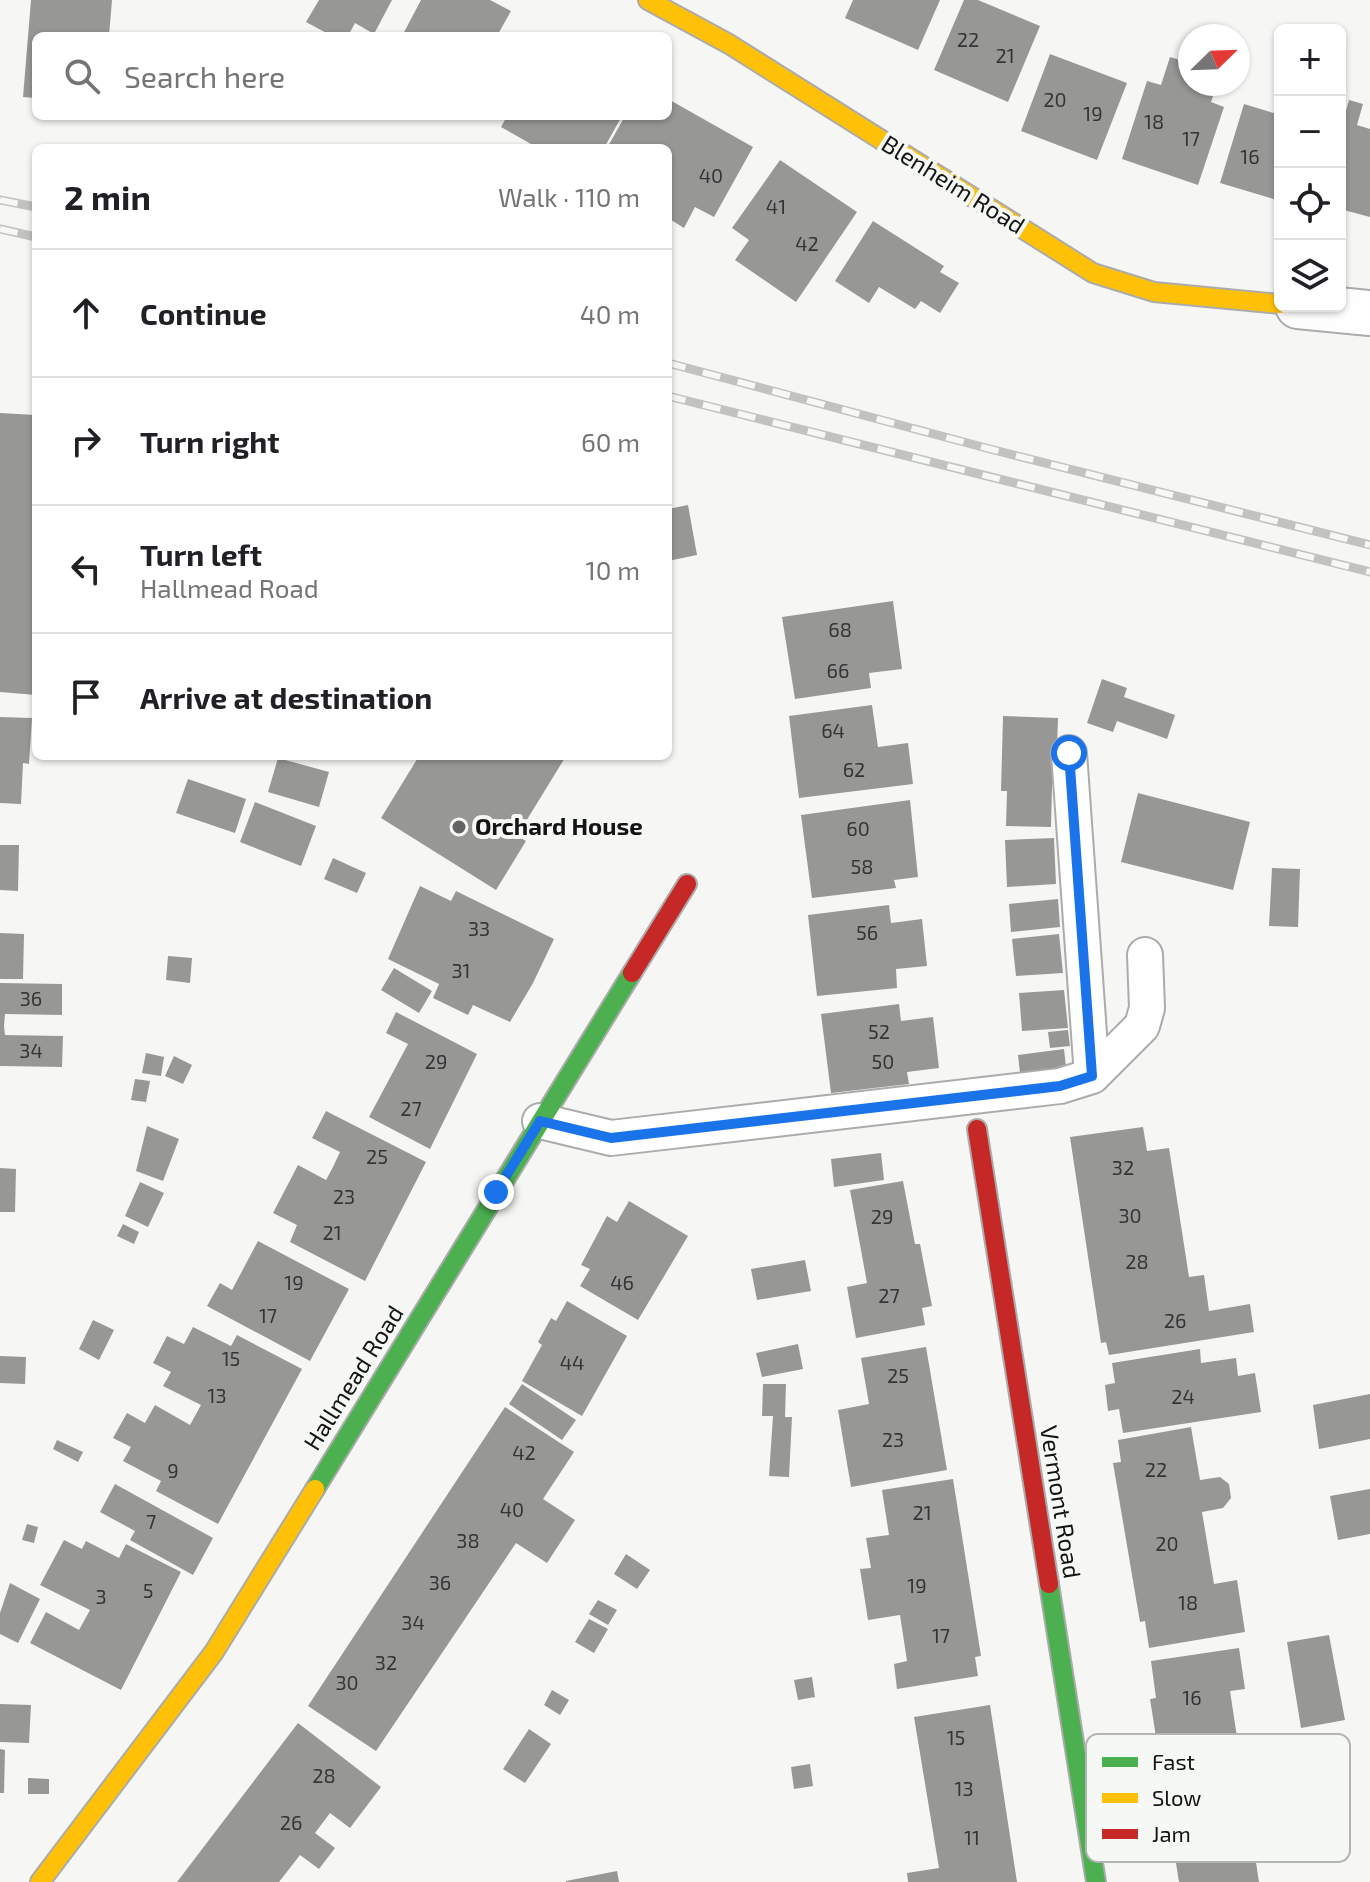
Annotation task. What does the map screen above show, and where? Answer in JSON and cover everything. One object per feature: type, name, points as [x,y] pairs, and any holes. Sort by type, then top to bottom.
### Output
[{"type":"street","name":"Blenheim Road","points":[[648,0],[729,44],[1093,273],[1154,292],[1274,303]]},
{"type":"street","points":[[1346,311],[1370,313]]},
{"type":"street","name":"Hallmead Road","points":[[40,1882],[214,1652],[687,884]]},
{"type":"street","name":"Vermont Road","points":[[977,1129],[1086,1819]]},
{"type":"street","name":"Vermont Road","points":[[1093,1862],[1096,1882]]},
{"type":"lane","points":[[1069,753],[1092,1076]]},
{"type":"lane","points":[[540,1121],[611,1138],[1060,1086],[1092,1076],[1142,1026],[1147,1008],[1145,955]]},
{"type":"building","points":[[31,0],[112,0],[109,32],[32,32],[32,98],[23,97]]},
{"type":"building","points":[[319,0],[392,0],[375,32],[355,23],[350,32],[325,32],[306,22]]},
{"type":"building","points":[[421,0],[490,0],[511,11],[499,32],[404,32]]},
{"type":"building","points":[[853,0],[940,0],[918,50],[845,18]]},
{"type":"building","points":[[964,0],[978,0],[1040,26],[1008,102],[934,70]]},
{"type":"building","points":[[1050,54],[1127,83],[1097,160],[1021,131]]},
{"type":"building","points":[[1170,57],[1178,59],[1178,96],[1213,96],[1211,102],[1224,107],[1198,185],[1122,159],[1147,81],[1161,85]]},
{"type":"building","points":[[1349,100],[1363,104],[1357,125],[1370,129],[1370,217],[1346,211],[1346,111]]},
{"type":"building","points":[[672,101],[753,147],[714,217],[695,207],[684,228],[672,220],[672,144],[609,144],[623,120],[672,120]]},
{"type":"building","points":[[1244,104],[1274,113],[1274,199],[1220,183]]},
{"type":"building","points":[[505,120],[620,120],[606,144],[531,144],[501,127]]},
{"type":"building","points":[[780,160],[857,212],[796,302],[735,260],[749,240],[732,228]]},
{"type":"building","points":[[873,221],[944,266],[940,272],[959,283],[940,313],[921,301],[915,309],[879,287],[869,303],[835,281]]},
{"type":"building","points":[[0,413],[32,415],[32,695],[0,692]]},
{"type":"building","points":[[688,505],[697,555],[672,560],[672,508]]},
{"type":"building","points":[[893,601],[902,669],[869,673],[871,688],[795,699],[782,617]]},
{"type":"building","points":[[1102,679],[1127,688],[1124,697],[1175,715],[1167,739],[1117,721],[1113,732],[1087,723]]},
{"type":"building","points":[[872,705],[878,747],[908,743],[913,784],[799,798],[789,716]]},
{"type":"building","points":[[1003,716],[1058,718],[1057,748],[1053,747],[1051,827],[1006,826],[1007,791],[1001,791]]},
{"type":"building","points":[[0,717],[32,718],[29,764],[23,763],[21,804],[0,803]]},
{"type":"building","points":[[277,760],[329,772],[319,807],[268,792]]},
{"type":"building","name":"Orchard House","points":[[417,760],[564,760],[517,836],[526,841],[496,890],[381,818]]},
{"type":"building","points":[[188,779],[246,799],[235,833],[176,813]]},
{"type":"building","points":[[1138,793],[1250,822],[1233,890],[1121,862]]},
{"type":"building","points":[[910,800],[918,877],[894,880],[896,888],[812,898],[801,815]]},
{"type":"building","points":[[255,802],[316,826],[301,866],[240,842]]},
{"type":"building","points":[[1054,838],[1056,884],[1007,887],[1005,840]]},
{"type":"building","points":[[0,845],[19,845],[18,891],[0,890]]},
{"type":"building","points":[[333,858],[366,873],[357,893],[324,879]]},
{"type":"building","points":[[1272,868],[1300,869],[1298,927],[1269,926]]},
{"type":"building","points":[[420,886],[451,901],[456,891],[554,939],[510,1022],[473,1005],[468,1015],[433,998],[439,984],[388,959]]},
{"type":"building","points":[[1058,899],[1060,927],[1011,932],[1009,904]]},
{"type":"building","points":[[889,905],[891,923],[922,919],[927,966],[896,969],[897,988],[817,996],[808,915]]},
{"type":"building","points":[[0,933],[24,934],[23,979],[0,979]]},
{"type":"building","points":[[1059,934],[1063,973],[1016,976],[1012,939]]},
{"type":"building","points":[[168,956],[192,958],[190,983],[166,980]]},
{"type":"building","points":[[394,968],[432,991],[419,1013],[381,990]]},
{"type":"building","points":[[0,983],[62,984],[62,1015],[5,1014],[4,1026],[5,1035],[63,1036],[62,1067],[0,1066]]},
{"type":"building","points":[[1064,990],[1068,1028],[1022,1031],[1019,993]]},
{"type":"building","points":[[899,1004],[901,1021],[933,1017],[939,1068],[907,1072],[909,1084],[831,1093],[821,1014]]},
{"type":"building","points":[[396,1012],[477,1054],[430,1149],[369,1117],[408,1044],[386,1033]]},
{"type":"building","points":[[1068,1030],[1070,1046],[1050,1048],[1048,1032]]},
{"type":"building","points":[[1064,1049],[1067,1076],[1021,1082],[1018,1055]]},
{"type":"building","points":[[146,1053],[164,1057],[161,1076],[142,1073]]},
{"type":"building","points":[[174,1056],[192,1065],[183,1084],[165,1076]]},
{"type":"building","points":[[135,1079],[150,1081],[146,1102],[131,1100]]},
{"type":"building","points":[[326,1111],[426,1162],[365,1281],[290,1242],[297,1225],[273,1213],[298,1165],[326,1180],[333,1167],[340,1152],[312,1138]]},
{"type":"building","points":[[147,1126],[179,1139],[163,1181],[136,1171]]},
{"type":"building","points":[[1143,1127],[1147,1151],[1169,1148],[1189,1277],[1204,1275],[1209,1311],[1250,1304],[1254,1332],[1109,1355],[1106,1342],[1101,1343],[1070,1137]]},
{"type":"building","points":[[881,1153],[884,1180],[834,1187],[831,1159]]},
{"type":"building","points":[[0,1168],[16,1169],[15,1212],[0,1212]]},
{"type":"building","points":[[903,1181],[915,1244],[920,1244],[932,1306],[922,1308],[925,1325],[856,1338],[847,1287],[867,1283],[850,1190]]},
{"type":"building","points":[[140,1182],[164,1193],[148,1227],[125,1216]]},
{"type":"building","points":[[629,1201],[688,1236],[638,1320],[580,1286],[590,1269],[581,1265],[607,1216],[617,1222]]},
{"type":"building","points":[[123,1224],[139,1232],[134,1244],[117,1236]]},
{"type":"building","points":[[258,1241],[349,1289],[310,1361],[207,1306],[220,1283],[232,1290]]},
{"type":"building","points":[[805,1260],[811,1291],[757,1300],[751,1269]]},
{"type":"building","points":[[567,1301],[627,1336],[582,1416],[522,1381],[542,1345],[538,1342],[551,1318],[556,1321]]},
{"type":"building","points":[[93,1320],[114,1330],[99,1360],[79,1349]]},
{"type":"building","points":[[193,1327],[231,1346],[237,1335],[302,1369],[218,1524],[156,1491],[161,1481],[123,1461],[131,1447],[113,1438],[127,1413],[145,1423],[155,1405],[190,1425],[201,1405],[163,1386],[171,1372],[153,1363],[167,1336],[184,1344]]},
{"type":"building","points":[[798,1344],[803,1369],[762,1377],[756,1353]]},
{"type":"building","points":[[926,1347],[947,1470],[851,1487],[838,1410],[869,1404],[861,1358]]},
{"type":"building","points":[[1200,1349],[1201,1363],[1236,1358],[1238,1376],[1255,1373],[1261,1412],[1123,1433],[1119,1409],[1108,1411],[1105,1385],[1115,1383],[1112,1363]]},
{"type":"building","points":[[0,1356],[26,1357],[25,1384],[0,1383]]},
{"type":"building","points":[[522,1384],[576,1420],[562,1440],[509,1404]]},
{"type":"building","points":[[763,1384],[786,1384],[785,1417],[792,1417],[789,1477],[769,1476],[773,1416],[762,1416]]},
{"type":"building","points":[[1370,1394],[1370,1439],[1319,1449],[1313,1405]]},
{"type":"building","points":[[505,1407],[574,1452],[543,1499],[575,1520],[547,1563],[516,1543],[376,1751],[308,1706]]},
{"type":"building","points":[[1191,1427],[1200,1480],[1220,1477],[1229,1484],[1231,1498],[1223,1508],[1202,1512],[1214,1584],[1237,1580],[1245,1632],[1149,1648],[1145,1621],[1140,1622],[1113,1463],[1121,1462],[1118,1440]]},
{"type":"building","points":[[57,1440],[83,1452],[78,1462],[53,1449]]},
{"type":"building","points":[[953,1479],[981,1656],[975,1657],[978,1676],[897,1689],[894,1664],[907,1661],[900,1615],[868,1620],[860,1569],[871,1568],[866,1538],[889,1535],[882,1490]]},
{"type":"building","points":[[115,1484],[213,1538],[193,1575],[130,1540],[135,1531],[100,1512]]},
{"type":"building","points":[[1370,1489],[1370,1534],[1338,1540],[1330,1496]]},
{"type":"building","points":[[27,1524],[38,1527],[34,1543],[22,1540]]},
{"type":"building","points":[[64,1540],[82,1549],[86,1541],[119,1558],[126,1544],[181,1572],[121,1690],[30,1643],[46,1612],[79,1630],[90,1610],[40,1585]]},
{"type":"building","points":[[626,1554],[650,1570],[637,1589],[614,1574]]},
{"type":"building","points":[[10,1583],[40,1599],[18,1643],[0,1634],[0,1613]]},
{"type":"building","points":[[598,1600],[617,1610],[608,1625],[589,1614]]},
{"type":"building","points":[[589,1619],[608,1629],[594,1653],[575,1642]]},
{"type":"building","points":[[1329,1635],[1345,1720],[1301,1728],[1287,1642]]},
{"type":"building","points":[[1239,1648],[1245,1689],[1230,1691],[1237,1734],[1156,1734],[1150,1699],[1156,1698],[1151,1661]]},
{"type":"building","points":[[812,1677],[815,1697],[798,1700],[794,1680]]},
{"type":"building","points":[[552,1690],[569,1700],[560,1715],[544,1705]]},
{"type":"building","points":[[0,1704],[31,1705],[29,1743],[0,1742]]},
{"type":"building","points":[[990,1705],[1017,1882],[908,1882],[907,1873],[939,1868],[914,1717]]},
{"type":"building","points":[[298,1723],[381,1787],[350,1828],[330,1813],[315,1833],[335,1848],[319,1869],[300,1855],[279,1882],[177,1882]]},
{"type":"building","points":[[529,1729],[551,1744],[525,1783],[503,1769]]},
{"type":"building","points":[[0,1749],[5,1750],[4,1793],[0,1793]]},
{"type":"building","points":[[810,1764],[813,1786],[794,1789],[791,1767]]},
{"type":"building","points":[[28,1778],[49,1779],[49,1794],[28,1794]]},
{"type":"building","points":[[1176,1862],[1256,1862],[1259,1882],[1179,1882]]},
{"type":"building","points":[[617,1871],[619,1882],[566,1882],[566,1881]]},
{"type":"railway","points":[[0,200],[32,206]]},
{"type":"railway","points":[[0,229],[32,236]]},
{"type":"railway","points":[[672,364],[990,449],[1370,545]]},
{"type":"railway","points":[[672,397],[1370,572]]},
{"type":"traffic: fast","points":[[315,1489],[632,973]]},
{"type":"traffic: fast","points":[[1049,1584],[1086,1819]]},
{"type":"traffic: fast","points":[[1093,1862],[1096,1882]]},
{"type":"traffic: slow","points":[[648,0],[729,44],[1093,273],[1154,292],[1274,303]]},
{"type":"traffic: slow","points":[[40,1882],[214,1652],[315,1489]]},
{"type":"traffic: jam","points":[[632,973],[687,884]]},
{"type":"traffic: jam","points":[[977,1129],[1049,1584]]},
{"type":"place","name":"Orchard House","points":[[459,827]]},
{"type":"route","points":[[496,1192],[540,1121],[611,1138],[1060,1086],[1092,1076],[1069,753]]}]
